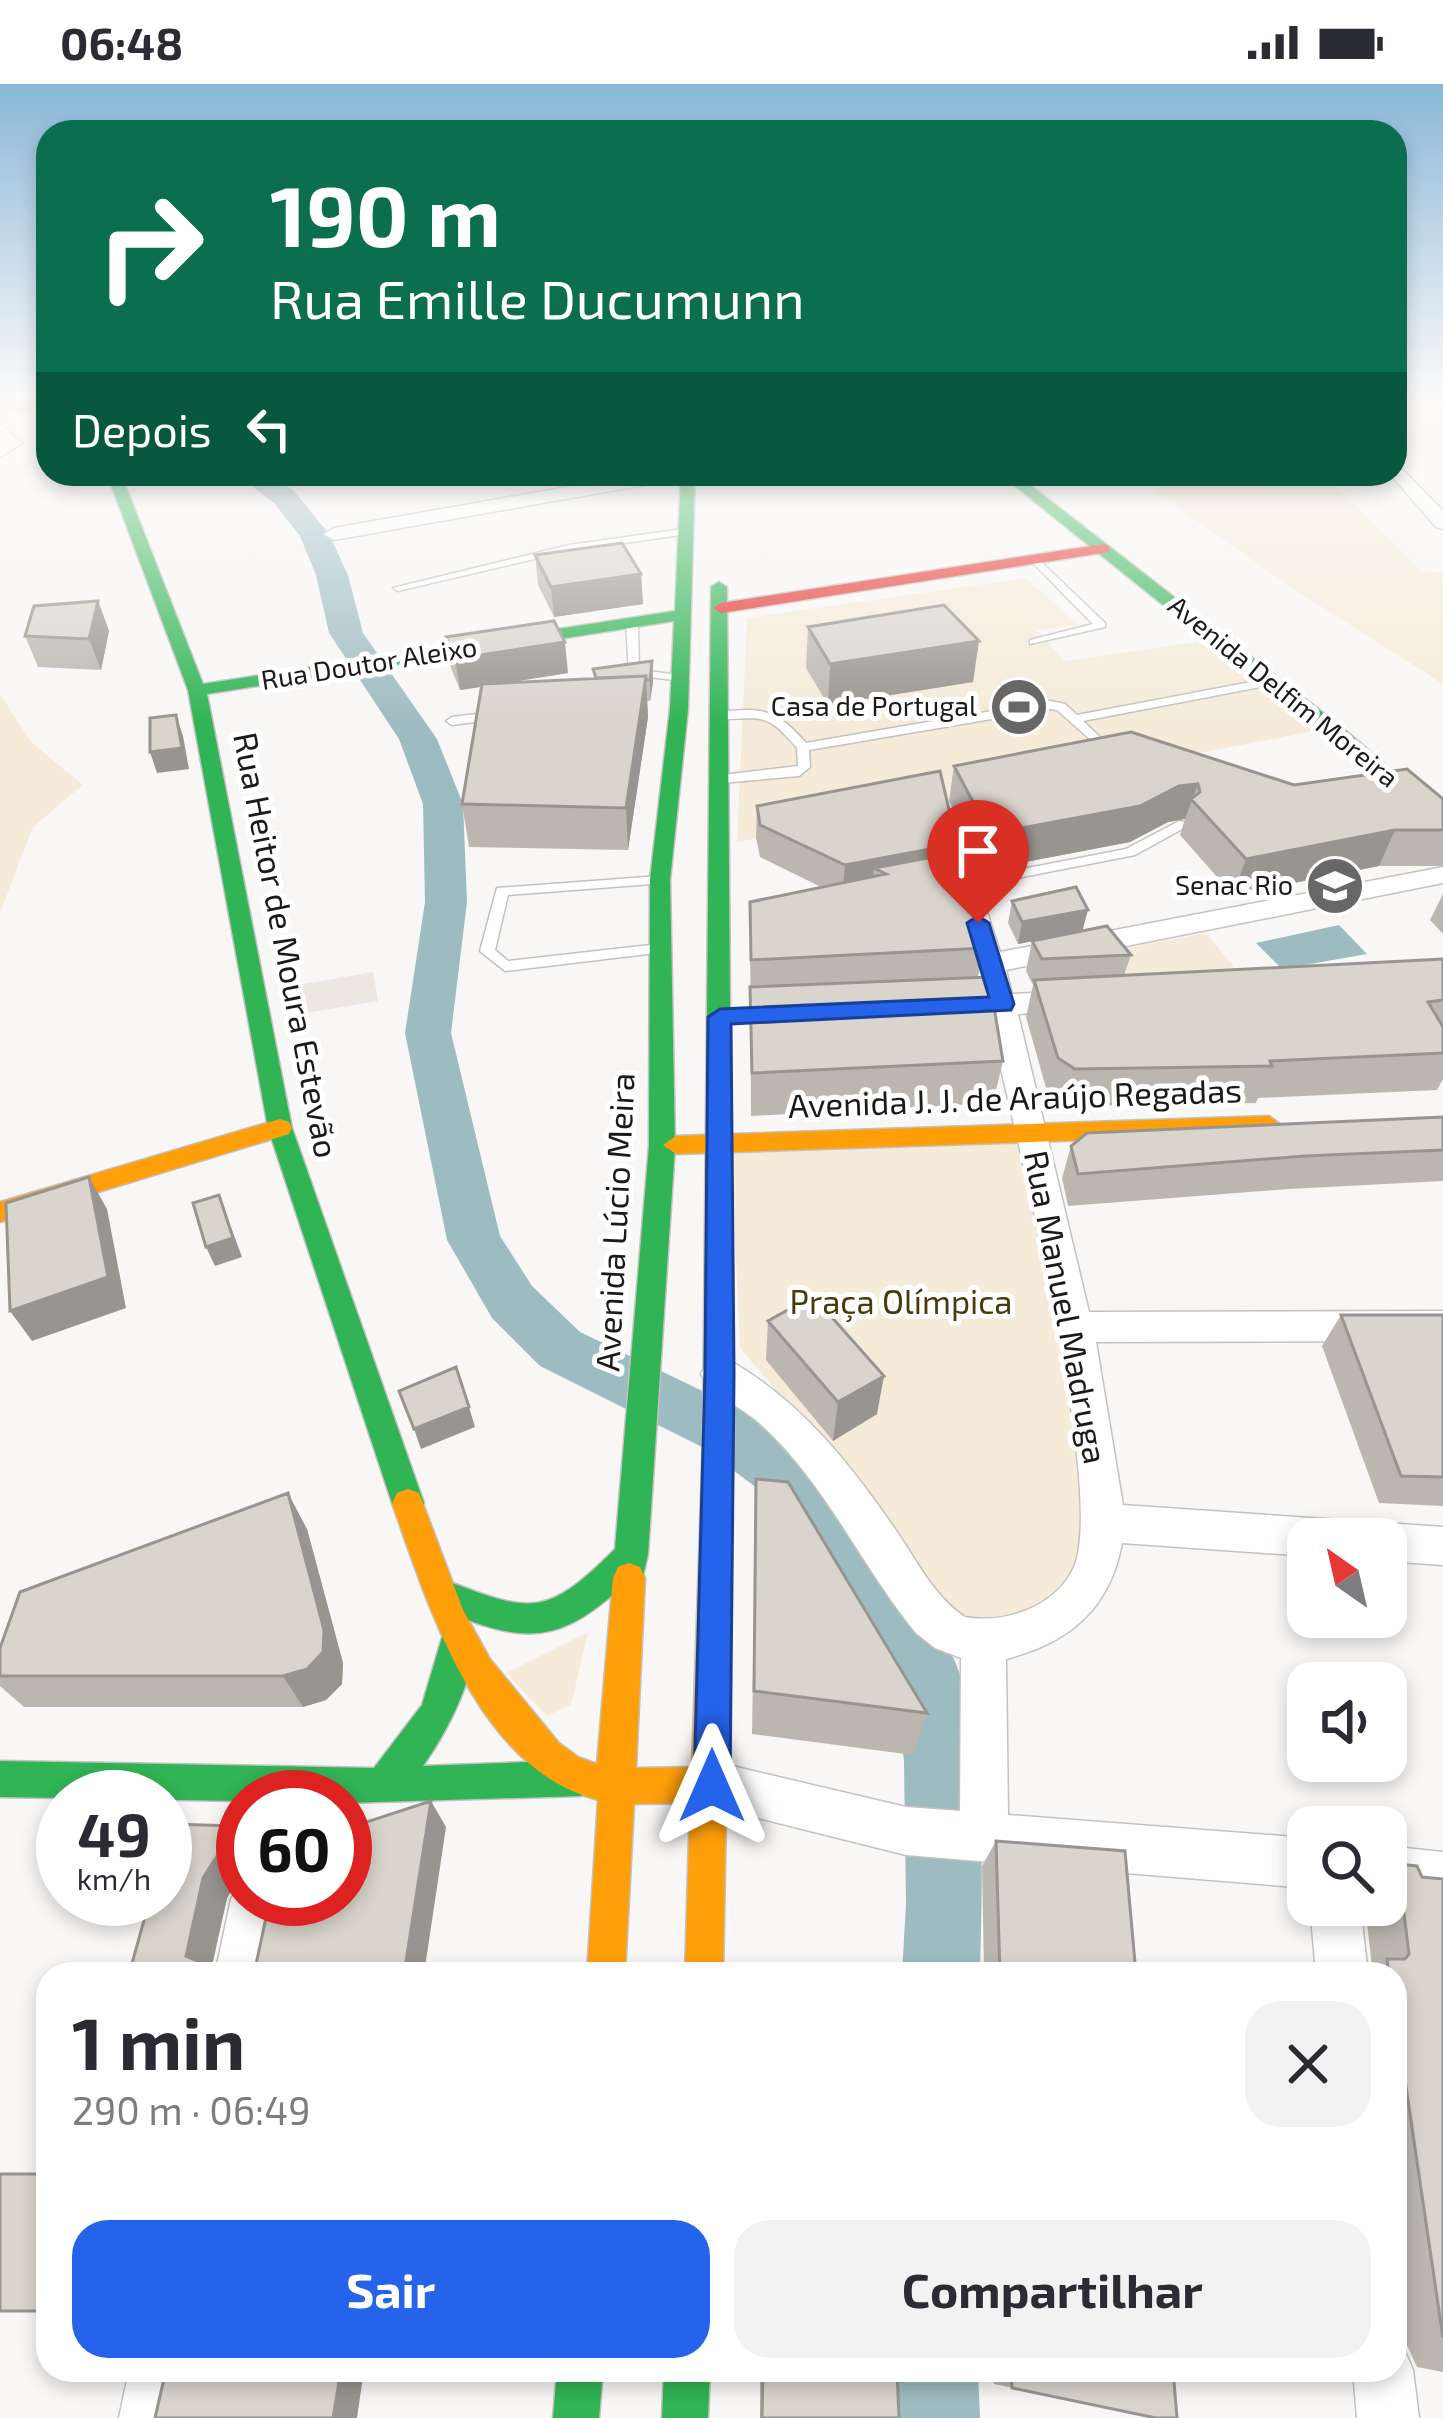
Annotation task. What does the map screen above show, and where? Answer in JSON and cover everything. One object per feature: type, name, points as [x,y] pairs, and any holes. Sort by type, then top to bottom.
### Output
[{"type":"main road","name":"Rua Heitor de Moura Estevão","points":[[127,508],[196,690],[280,1128],[372,1408],[458,1635]]},
{"type":"main road","name":"Avenida Lúcio Meira","points":[[607,1962],[644,1343],[662,1146],[660,880],[670,709],[680,679],[685,508]]},
{"type":"main road","name":"Avenida Delfim Moreira","points":[[1050,508],[1443,824]]},
{"type":"main road","points":[[721,608],[1104,549]]},
{"type":"main road","points":[[705,1962],[712,1786],[722,1144],[732,1016],[718,566]]},
{"type":"main road","name":"Rua Doutor Aleixo","points":[[196,690],[684,614]]},
{"type":"main road","name":"Avenida J. J. de Araújo Regadas","points":[[662,1146],[1306,1124]]},
{"type":"main road","points":[[0,1212],[280,1128]]},
{"type":"main road","points":[[445,1595],[506,1621],[545,1618],[586,1596],[632,1554]]},
{"type":"main road","points":[[458,1635],[535,1744],[580,1778]]},
{"type":"main road","points":[[382,1786],[427,1738],[444,1707],[454,1680],[458,1635]]},
{"type":"main road","points":[[372,1786],[580,1778],[619,1784],[712,1786]]},
{"type":"main road","points":[[0,1779],[216,1788]]},
{"type":"main road","points":[[577,2418],[579,2382]]},
{"type":"main road","points":[[685,2418],[686,2382]]},
{"type":"street","points":[[334,534],[481,508]]},
{"type":"street","points":[[991,963],[1443,875]]},
{"type":"street","name":"Rua Manuel Madruga","points":[[953,886],[991,963],[1003,1004],[1074,1327],[1104,1523]]},
{"type":"street","points":[[908,1009],[1095,1000]]},
{"type":"street","points":[[1074,1327],[1443,1326]]},
{"type":"street","points":[[719,1386],[770,1408],[818,1460],[941,1626],[955,1635],[983,1640],[1028,1633],[1062,1615],[1087,1590],[1101,1555],[1104,1523],[1287,1535]]},
{"type":"street","points":[[1407,1543],[1443,1546]]},
{"type":"street","points":[[977,1837],[983,1640]]},
{"type":"street","points":[[712,1786],[906,1831],[1287,1861]]},
{"type":"street","points":[[1407,1873],[1443,1877]]},
{"type":"street","points":[[243,1962],[251,1926]]},
{"type":"street","points":[[1337,1926],[1341,1962]]},
{"type":"street","points":[[150,2418],[158,2382]]},
{"type":"street","points":[[1384,2382],[1388,2418]]},
{"type":"lane","points":[[398,588],[569,548],[683,532]]},
{"type":"lane","points":[[1034,642],[1101,625],[1036,560]]},
{"type":"lane","points":[[632,623],[633,673],[680,679]]},
{"type":"lane","points":[[1076,719],[1272,682]]},
{"type":"lane","points":[[803,747],[1050,705],[1076,719],[1113,756]]},
{"type":"lane","points":[[721,716],[758,712],[777,716],[803,747],[804,767],[799,772],[722,778]]},
{"type":"lane","points":[[452,721],[508,714]]},
{"type":"lane","points":[[953,886],[1130,852],[1179,825]]},
{"type":"lane","points":[[659,949],[506,967],[488,951],[502,891],[660,880]]},
{"type":"shaded area","points":[[373,972],[378,1001],[288,1016],[286,987]]},
{"type":"green space","points":[[1178,508],[1358,508],[1422,571],[1443,573],[1443,684]]},
{"type":"green space","name":"Casa de Portugal","points":[[1026,578],[1078,625],[1036,630],[1065,661],[1211,640],[1324,729],[737,842],[747,618]]},
{"type":"green space","points":[[0,694],[31,742],[83,785],[33,827],[0,913]]},
{"type":"green space","points":[[1206,933],[1234,967],[1125,988],[1097,954]]},
{"type":"green space","name":"Praça Olímpica","points":[[1016,1143],[1063,1322],[1097,1524],[1066,1601],[979,1631],[933,1612],[808,1428],[740,1348],[731,1150]]},
{"type":"green space","points":[[588,1632],[571,1705],[547,1716],[506,1673]]},
{"type":"water","points":[[1339,925],[1367,954],[1282,969],[1256,943]]},
{"type":"building","points":[[622,543],[641,574],[551,587],[535,555]]},
{"type":"building","points":[[98,601],[89,639],[25,636],[34,606]]},
{"type":"building","points":[[944,605],[979,641],[830,664],[808,627]]},
{"type":"building","points":[[554,621],[565,642],[455,659],[446,637]]},
{"type":"building","points":[[652,661],[650,680],[646,676],[596,678],[593,669]]},
{"type":"building","points":[[646,676],[626,808],[462,804],[482,684]]},
{"type":"building","points":[[176,715],[182,748],[150,752],[150,718]]},
{"type":"building","points":[[1131,732],[1294,785],[1407,769],[1443,799],[1443,830],[1395,830],[1246,859],[1191,799],[1200,792],[1198,784],[1179,786],[1140,806],[990,834],[954,766]]},
{"type":"building","points":[[940,771],[957,844],[845,865],[760,825],[757,806]]},
{"type":"building","points":[[955,853],[984,948],[751,960],[750,902],[886,874],[874,868]]},
{"type":"building","points":[[1076,887],[1088,910],[1022,922],[1012,901]]},
{"type":"building","points":[[1107,926],[1131,955],[1042,959],[1032,941]]},
{"type":"building","points":[[1443,959],[1443,1000],[1428,1002],[1443,1027],[1443,1053],[1270,1061],[1272,1066],[1075,1069],[1058,1058],[1034,980]]},
{"type":"building","points":[[989,977],[1003,1061],[752,1073],[750,987]]},
{"type":"building","points":[[1443,1117],[1443,1150],[1078,1174],[1071,1146],[1087,1133]]},
{"type":"building","points":[[89,1177],[108,1277],[10,1311],[6,1203]]},
{"type":"building","points":[[219,1195],[233,1238],[206,1247],[193,1203]]},
{"type":"building","points":[[813,1296],[884,1376],[838,1402],[768,1321]]},
{"type":"building","points":[[1341,1315],[1443,1315],[1443,1477],[1401,1476]]},
{"type":"building","points":[[456,1367],[469,1407],[414,1429],[399,1391]]},
{"type":"building","points":[[756,1479],[788,1482],[927,1713],[754,1691]]},
{"type":"building","points":[[288,1493],[324,1630],[323,1652],[307,1669],[283,1676],[0,1676],[0,1648],[20,1592]]},
{"type":"building","points":[[431,1801],[406,1962],[257,1962],[264,1926],[372,1926],[372,1820]]},
{"type":"building","points":[[192,1825],[216,1825],[216,1858],[203,1878],[186,1956],[200,1962],[132,1962],[142,1926],[192,1926]]},
{"type":"building","points":[[996,1841],[1125,1851],[1135,1962],[1000,1962]]},
{"type":"building","points":[[1407,1865],[1417,1866],[1422,1877],[1443,1879],[1443,2338],[1407,2094],[1407,1962],[1387,1959],[1405,1959],[1409,1954]]},
{"type":"building","points":[[0,2174],[36,2174],[36,2311],[0,2311]]},
{"type":"building","points":[[163,2382],[339,2382],[333,2418],[155,2418]]},
{"type":"building","points":[[763,2382],[898,2382],[899,2418],[762,2418]]},
{"type":"building","points":[[1012,2382],[1174,2382],[1177,2418],[1156,2418],[1012,2388]]},
{"type":"waterway","points":[[293,508],[314,534],[332,575],[346,633],[418,739],[443,804],[446,902],[428,1033],[474,1240],[512,1302],[560,1349],[723,1429],[791,1478],[833,1529],[930,1683],[939,1762],[942,1962]]},
{"type":"waterway","points":[[933,2382],[934,2418]]},
{"type":"traffic: fast","points":[[127,508],[197,690],[280,1128],[408,1503]]},
{"type":"traffic: fast","points":[[629,1578],[662,1146],[660,880],[679,709],[687,508]]},
{"type":"traffic: fast","points":[[1050,508],[1333,730],[1443,824]]},
{"type":"traffic: fast","points":[[718,1439],[719,587]]},
{"type":"traffic: fast","points":[[197,690],[684,614]]},
{"type":"traffic: fast","points":[[445,1595],[504,1617],[547,1619],[586,1598],[632,1554]]},
{"type":"traffic: fast","points":[[382,1786],[434,1717],[449,1679],[458,1635]]},
{"type":"traffic: fast","points":[[0,1779],[382,1786],[580,1778]]},
{"type":"traffic: fast","points":[[576,2418],[579,2382]]},
{"type":"traffic: fast","points":[[685,2418],[686,2382]]},
{"type":"traffic: slow","points":[[676,1145],[1269,1125]]},
{"type":"traffic: slow","points":[[0,1212],[280,1128]]},
{"type":"traffic: slow","points":[[704,1962],[718,1439]]},
{"type":"traffic: slow","points":[[408,1503],[466,1650],[511,1716],[547,1755],[582,1778],[613,1785],[711,1785]]},
{"type":"traffic: slow","points":[[607,1962],[629,1578]]},
{"type":"traffic: jam","points":[[721,608],[1104,549]]},
{"type":"place","name":"Casa de Portugal","points":[[1019,707]]},
{"type":"place","name":"Senac Rio","points":[[1335,886]]},
{"type":"route","points":[[712,1786],[720,1373],[720,1017],[1003,1004],[978,923]]}]
